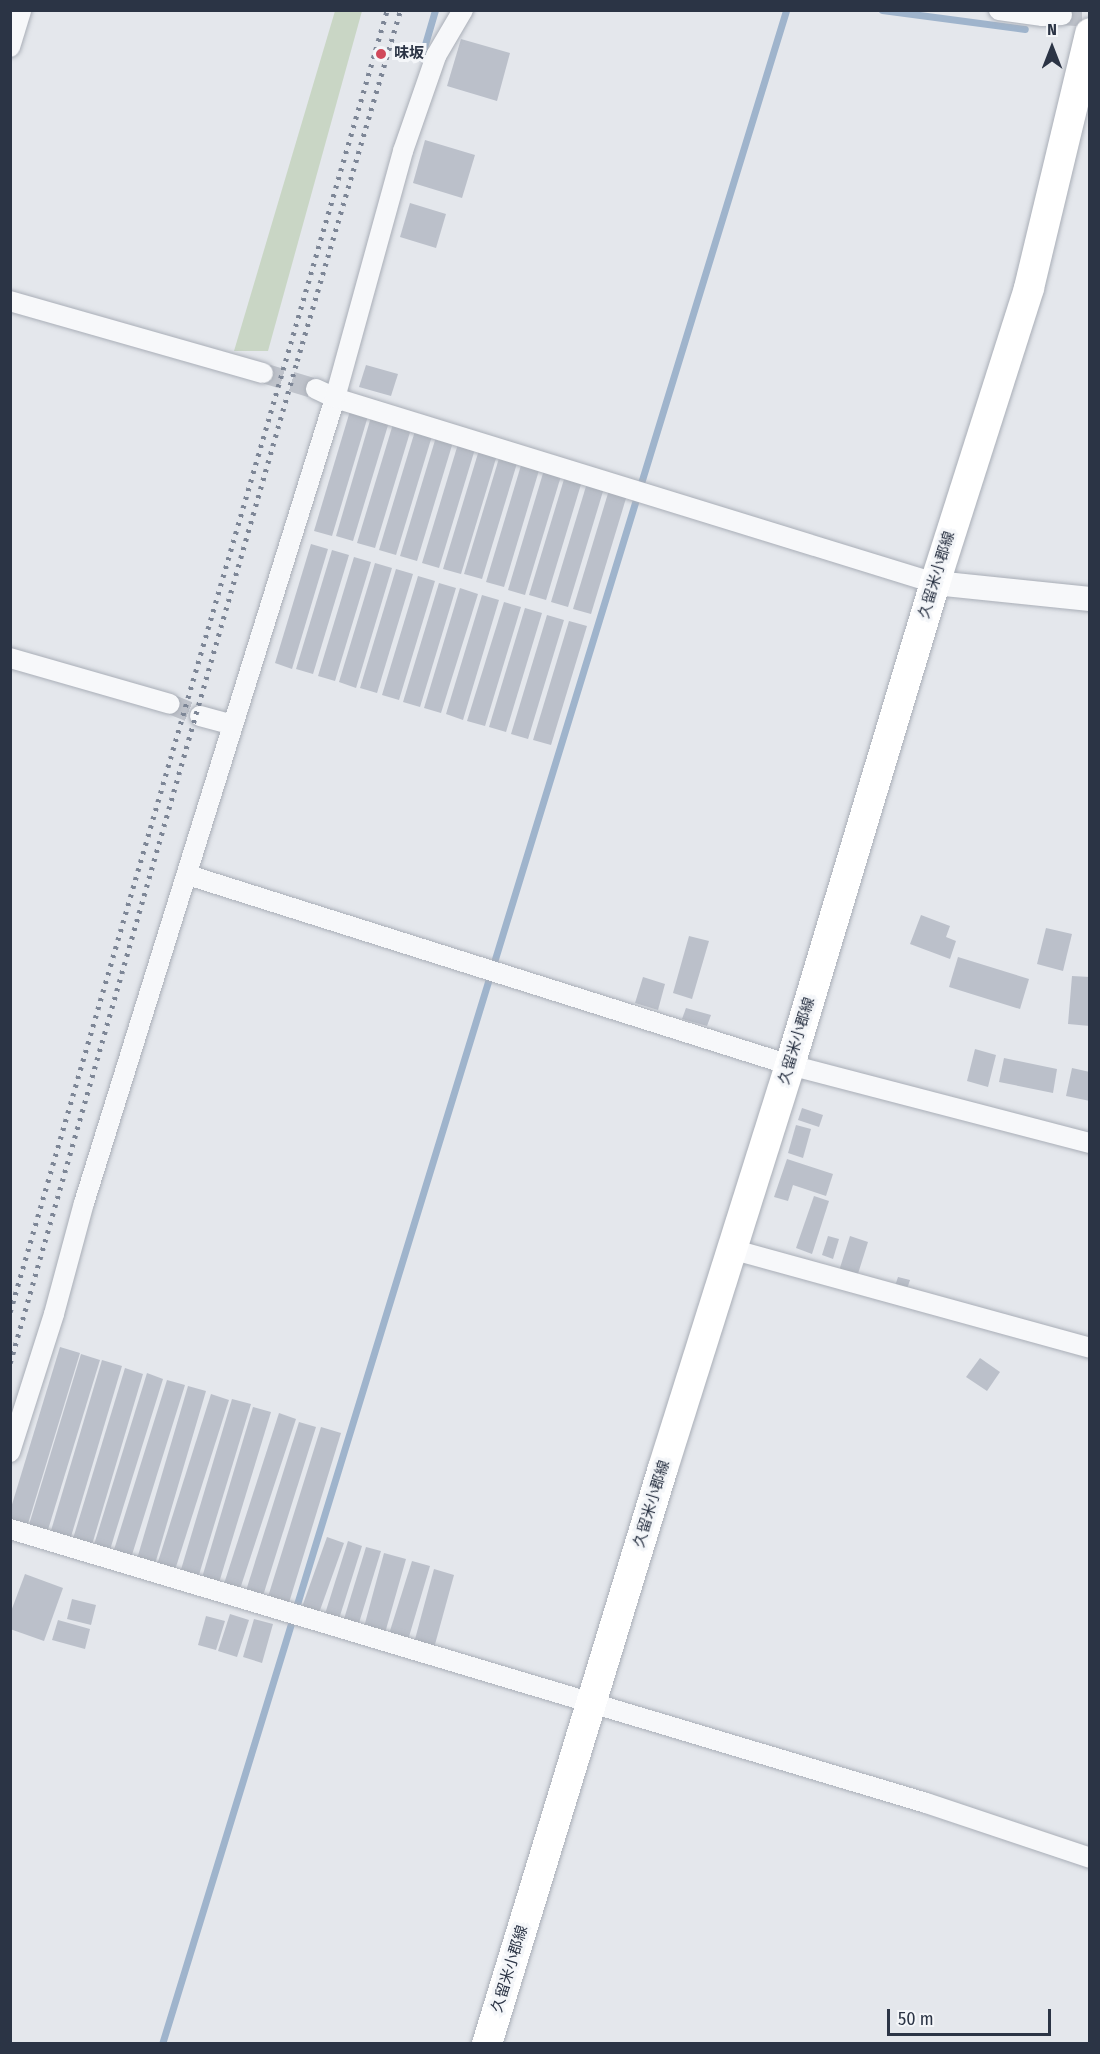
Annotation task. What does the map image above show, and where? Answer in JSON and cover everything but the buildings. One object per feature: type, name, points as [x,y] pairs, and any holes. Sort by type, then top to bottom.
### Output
[{"type":"main road","name":"久留米小郡線","points":[[488,2043],[590,1703],[790,1065],[935,583],[1029,288],[1089,33]]},
{"type":"street","points":[[10,47],[21,10]]},
{"type":"street","points":[[10,1452],[54,1314],[84,1203],[335,398],[403,151],[436,56],[463,10]]},
{"type":"street","points":[[999,10],[1043,16],[1062,15]]},
{"type":"street","points":[[10,301],[263,373]]},
{"type":"street","points":[[316,389],[335,398],[935,583],[1089,599]]},
{"type":"street","points":[[10,658],[170,704]]},
{"type":"street","points":[[200,716],[233,725]]},
{"type":"street","points":[[188,875],[790,1065],[1089,1143]]},
{"type":"street","points":[[731,1249],[1089,1348]]},
{"type":"street","points":[[10,1529],[926,1803],[1089,1858]]},
{"type":"green space","points":[[335,11],[362,11],[268,351],[234,351]]},
{"type":"waterway","points":[[421,58],[435,10]]},
{"type":"waterway","points":[[162,2044],[786,10]]},
{"type":"waterway","points":[[882,10],[1025,29]]},
{"type":"tunnel","points":[[1062,15],[1090,17]]},
{"type":"tunnel","points":[[263,373],[316,389]]},
{"type":"tunnel","points":[[170,704],[200,716]]},
{"type":"railway","points":[[10,1312],[387,10]]},
{"type":"railway","points":[[10,1363],[400,10]]},
{"type":"place","name":"味坂","points":[[381,54]]}]
